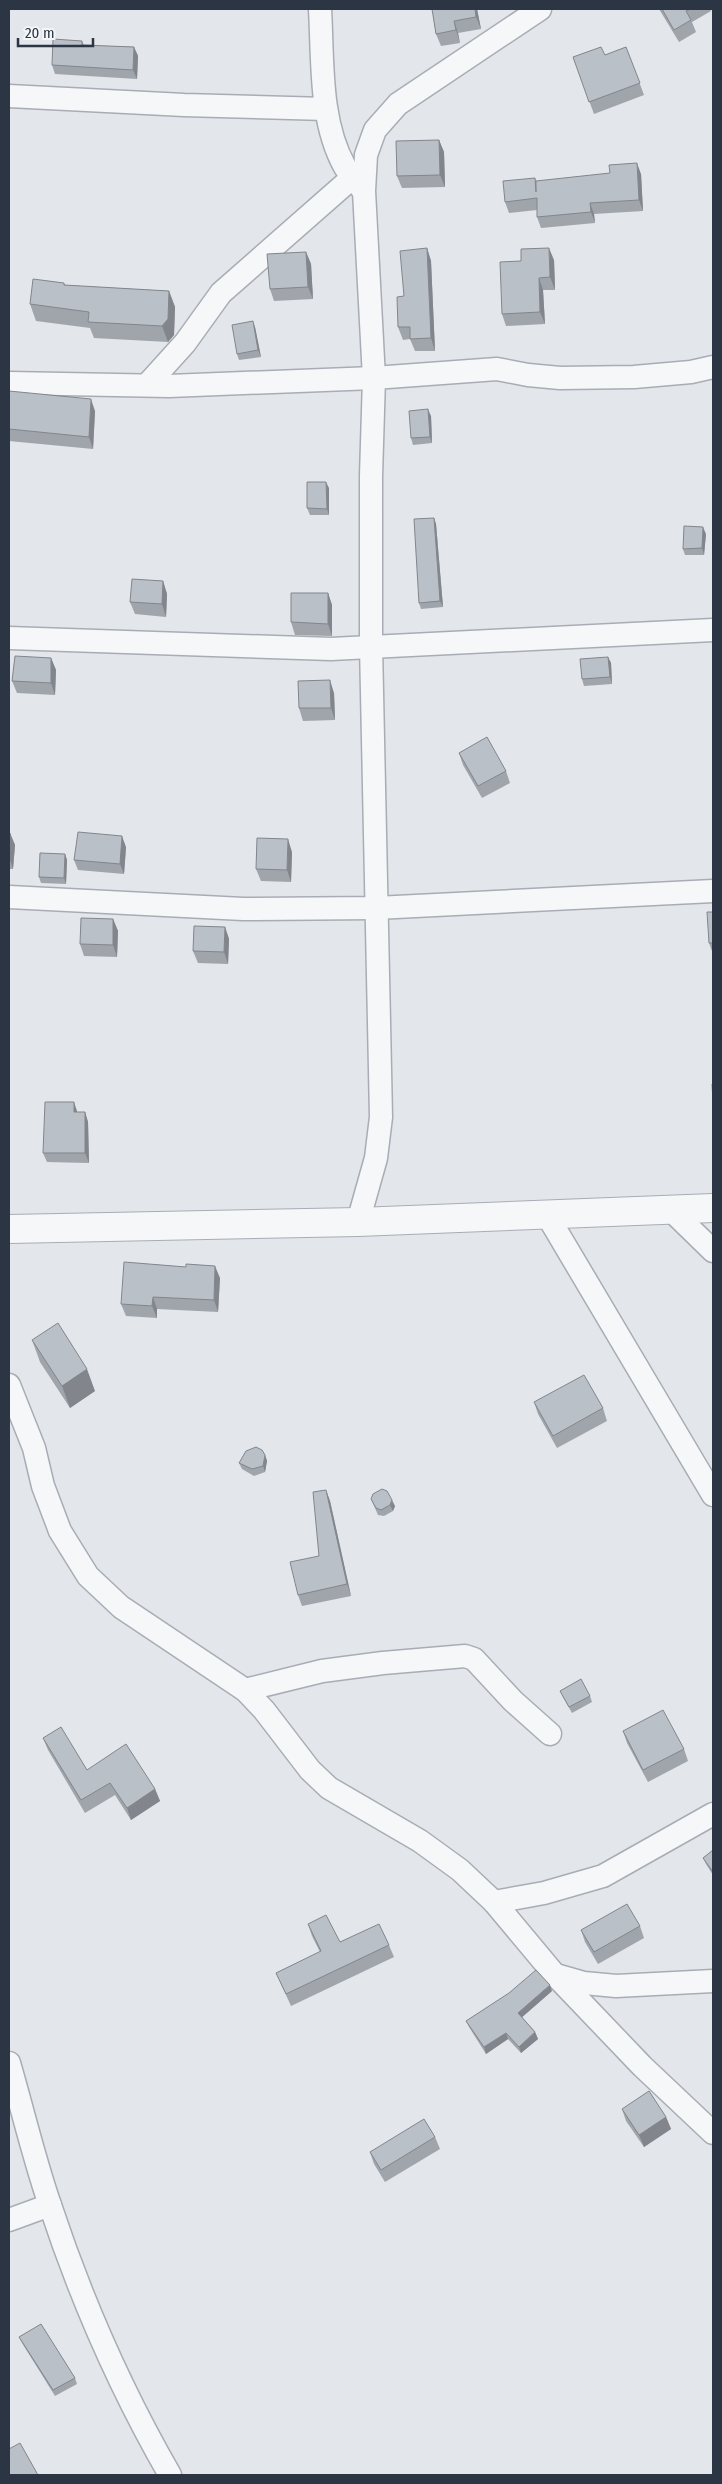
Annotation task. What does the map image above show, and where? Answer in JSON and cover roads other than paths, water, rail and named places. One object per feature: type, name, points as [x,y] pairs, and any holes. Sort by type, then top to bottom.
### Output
[{"type":"street","points":[[320,9],[326,109],[331,134],[346,168],[358,184]]},
{"type":"street","points":[[358,1222],[376,1158],[381,1118],[371,645],[371,476],[374,378],[358,184],[374,130],[398,104],[540,9]]},
{"type":"street","points":[[9,96],[184,105],[326,109]]},
{"type":"street","points":[[147,385],[184,343],[221,293],[358,184]]},
{"type":"street","points":[[9,383],[147,385],[374,378],[497,369],[528,376],[560,378],[634,377],[691,372],[713,367]]},
{"type":"street","points":[[9,638],[331,649],[371,645],[713,630]]},
{"type":"street","points":[[9,897],[243,909],[376,908],[713,891]]},
{"type":"street","points":[[9,1229],[358,1222],[713,1208]]},
{"type":"street","points":[[671,1210],[713,1251]]},
{"type":"street","points":[[547,1215],[713,1495]]},
{"type":"street","points":[[9,1385],[34,1448],[43,1486],[60,1532],[88,1576],[121,1607],[244,1690],[264,1710],[310,1770],[329,1788],[420,1841],[460,1870],[494,1902],[555,1975],[642,2066],[713,2133]]},
{"type":"street","points":[[244,1690],[322,1671],[382,1663],[465,1656],[474,1659],[513,1701],[550,1734]]},
{"type":"street","points":[[494,1902],[544,1893],[603,1876],[685,1828],[713,1814]]},
{"type":"street","points":[[555,1975],[584,1983],[616,1986],[713,1981]]},
{"type":"street","points":[[9,2063],[50,2205],[101,2337],[130,2403],[170,2475]]},
{"type":"street","points":[[9,2220],[50,2205]]}]
